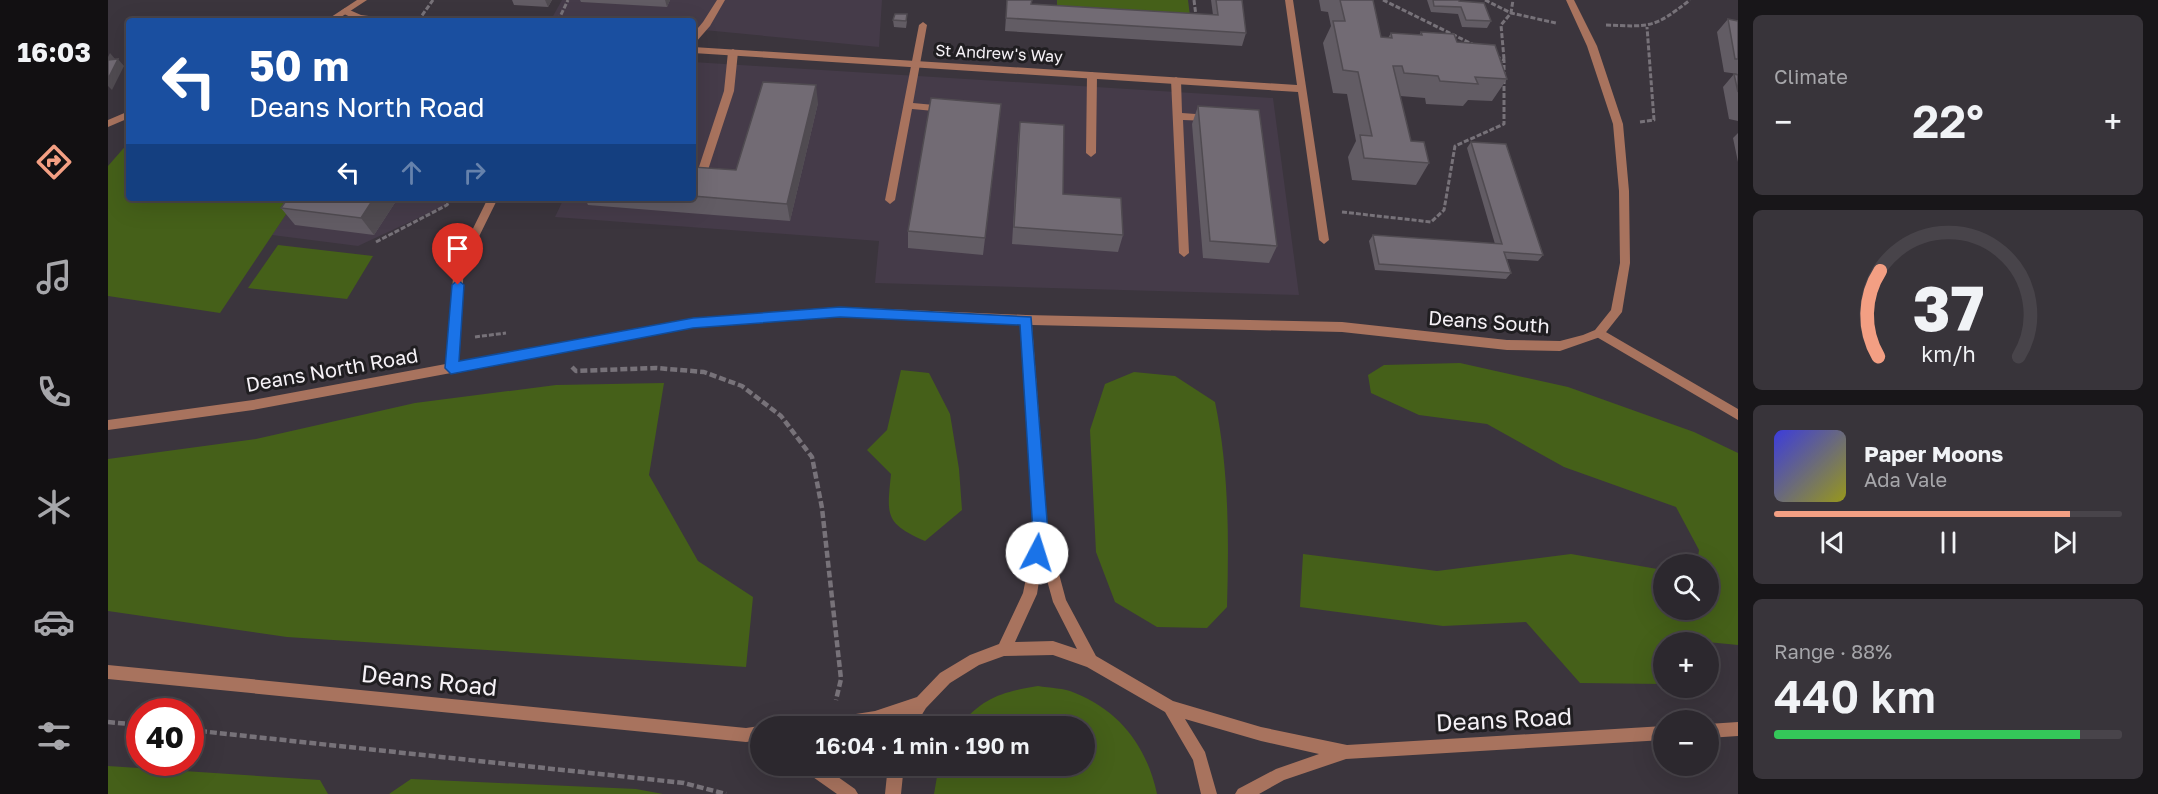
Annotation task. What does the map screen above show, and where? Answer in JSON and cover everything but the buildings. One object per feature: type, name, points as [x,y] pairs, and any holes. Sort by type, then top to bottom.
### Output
[{"type":"street","points":[[334,18],[363,0]]},
{"type":"street","points":[[696,37],[707,24],[721,0]]},
{"type":"street","points":[[1289,0],[1324,240]]},
{"type":"street","points":[[1570,0],[1592,46],[1618,124],[1624,191],[1625,264],[1616,312],[1599,333],[1738,415]]},
{"type":"street","points":[[345,12],[359,18]]},
{"type":"street","points":[[890,200],[923,25]]},
{"type":"street","name":"St Andrew's Way","points":[[696,50],[1303,89]]},
{"type":"street","points":[[701,176],[729,91],[733,52]]},
{"type":"street","points":[[1092,75],[1092,153]]},
{"type":"street","points":[[1176,80],[1184,253]]},
{"type":"street","points":[[909,106],[954,110]]},
{"type":"street","points":[[108,124],[126,115]]},
{"type":"street","points":[[1178,116],[1221,119]]},
{"type":"street","points":[[451,368],[459,267],[492,201]]},
{"type":"street","name":"Deans North Road","points":[[108,425],[253,405],[693,323],[840,312],[1026,320]]},
{"type":"street","points":[[1026,320],[1041,533],[1060,602],[1091,661]]},
{"type":"street","name":"Deans South","points":[[1026,320],[1342,327],[1507,345],[1560,346],[1599,333]]},
{"type":"street","points":[[913,716],[921,703],[945,678],[975,660],[1004,648],[1030,594],[1041,533]]},
{"type":"street","name":"Deans Road","points":[[1004,648],[1053,648],[1091,661],[1170,707],[1261,734],[1347,752]]},
{"type":"street","name":"Deans Road","points":[[108,672],[750,734]]},
{"type":"street","points":[[880,716],[921,703]]},
{"type":"street","points":[[1170,707],[1200,757],[1209,794]]},
{"type":"street","points":[[1719,730],[1738,729]]},
{"type":"street","name":"Deans Road","points":[[1243,794],[1281,774],[1347,752],[1653,734]]},
{"type":"street","points":[[824,776],[850,794]]},
{"type":"street","points":[[892,794],[894,776]]},
{"type":"path","points":[[420,18],[433,0]]},
{"type":"path","points":[[559,18],[568,0]]},
{"type":"path","points":[[1194,0],[1196,19]]},
{"type":"path","points":[[1383,0],[1484,50]]},
{"type":"path","points":[[1485,0],[1511,14],[1556,23]]},
{"type":"path","points":[[1319,209],[1431,222],[1444,210],[1455,146],[1504,124],[1504,60],[1501,25],[1511,14],[1513,0]]},
{"type":"path","points":[[1606,25],[1647,27],[1667,18],[1690,0]]},
{"type":"path","points":[[1618,124],[1654,120],[1647,27]]},
{"type":"path","points":[[1494,55],[1504,60]]},
{"type":"path","points":[[376,242],[447,205],[450,201]]},
{"type":"path","points":[[453,339],[509,332]]},
{"type":"path","points":[[552,350],[576,371],[656,368],[704,372],[742,386],[781,416],[812,458],[822,508],[841,679],[831,716]]},
{"type":"path","points":[[108,722],[126,724]]},
{"type":"path","points":[[204,732],[684,783],[726,794]]},
{"type":"shaded area","points":[[562,0],[882,0],[879,47],[696,29],[696,18],[553,16]]},
{"type":"shaded area","points":[[696,62],[1273,98],[1299,295],[875,283],[879,241],[555,217],[563,201],[696,201]]},
{"type":"shaded area","points":[[295,201],[447,201],[444,206],[358,246],[272,235]]},
{"type":"green space","points":[[1057,0],[1188,0],[1190,16],[1057,9]]},
{"type":"green space","points":[[126,145],[126,201],[295,201],[220,313],[108,296],[108,166]]},
{"type":"green space","points":[[278,245],[373,256],[347,299],[248,288]]},
{"type":"green space","points":[[1460,363],[1568,387],[1694,432],[1738,453],[1738,645],[1719,643],[1719,632],[1653,632],[1653,684],[1580,683],[1526,622],[1443,626],[1300,607],[1303,554],[1437,571],[1571,554],[1653,568],[1653,620],[1719,620],[1719,554],[1698,554],[1699,550],[1676,507],[1564,467],[1487,424],[1419,415],[1371,393],[1368,375],[1384,365]]},
{"type":"green space","points":[[901,370],[929,373],[950,414],[959,469],[962,510],[925,541],[895,523],[889,508],[891,474],[867,450],[887,430]]},
{"type":"green space","points":[[1134,372],[1175,376],[1215,402],[1220,427],[1227,504],[1227,607],[1207,628],[1157,627],[1115,602],[1096,552],[1090,430],[1105,384]]},
{"type":"green space","points":[[664,383],[649,475],[698,561],[753,597],[746,667],[287,637],[108,611],[108,459],[256,439],[415,403],[556,385]]},
{"type":"green space","points":[[1038,686],[1062,689],[1075,693],[1105,710],[1118,720],[1139,746],[1157,794],[934,794],[937,776],[1095,776],[1095,716],[968,716],[994,697]]},
{"type":"green space","points":[[108,766],[126,767],[126,776],[204,776],[204,772],[320,780],[328,794],[108,794]]},
{"type":"green space","points":[[411,779],[636,789],[663,794],[389,794]]},
{"type":"route","points":[[458,285],[451,368],[693,323],[840,312],[1026,320],[1041,533],[1037,553]]}]
